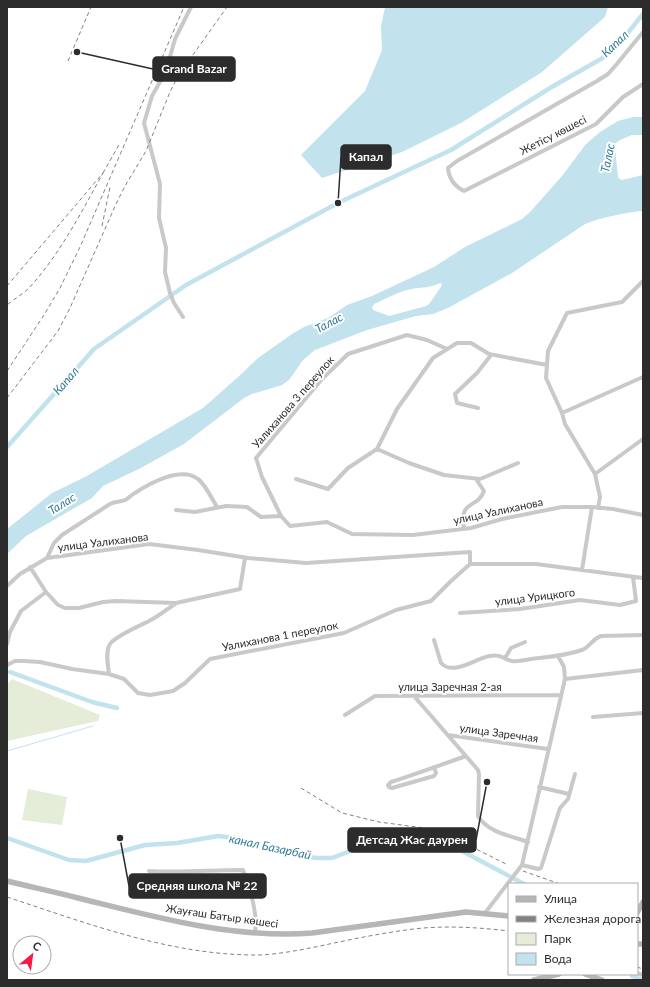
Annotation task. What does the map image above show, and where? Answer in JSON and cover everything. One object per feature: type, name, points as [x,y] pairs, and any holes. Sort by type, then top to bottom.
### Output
[{"type":"main road","name":"Жауғаш Батыр көшесі","points":[[7,881],[171,921],[255,933],[312,933],[466,912],[508,916]]},
{"type":"main road","points":[[638,911],[643,902]]},
{"type":"main road","points":[[534,980],[554,975]]},
{"type":"main road","points":[[588,975],[602,980]]},
{"type":"street","points":[[183,317],[174,304],[165,272],[166,248],[159,218],[160,184],[144,123],[152,96],[166,72],[175,39],[191,7]]},
{"type":"street","name":"Жетісу көшесі","points":[[643,32],[608,74],[457,161],[448,168],[449,175],[458,188],[464,191],[596,124],[622,97],[643,84]]},
{"type":"street","points":[[598,508],[600,497],[595,474],[565,424],[562,413],[546,378],[548,351],[567,313],[622,302],[643,281]]},
{"type":"street","name":"Уалиханова 3 переулок","points":[[281,516],[262,477],[256,458],[322,378],[348,354],[407,335],[427,340],[447,349]]},
{"type":"street","points":[[296,479],[328,489],[348,468],[378,449],[402,403],[433,358],[457,343],[471,343],[491,355],[547,365]]},
{"type":"street","points":[[478,408],[457,403],[455,394],[477,373],[491,355]]},
{"type":"street","points":[[562,413],[643,376]]},
{"type":"street","points":[[595,474],[643,439]]},
{"type":"street","points":[[378,449],[409,463],[444,475],[476,479],[480,479],[518,463]]},
{"type":"street","points":[[47,558],[54,543],[62,535],[110,504],[116,501],[125,500],[144,487],[169,476],[181,474],[192,475],[199,479],[217,507]]},
{"type":"street","points":[[464,529],[462,518],[466,508],[482,497],[484,491],[476,479]]},
{"type":"street","points":[[176,510],[195,512],[217,507],[246,506],[261,517],[281,516]]},
{"type":"street","name":"улица Уалиханова","points":[[281,516],[290,526],[326,522],[352,534],[413,535],[471,528],[502,519],[562,507],[613,509],[643,515]]},
{"type":"street","points":[[582,570],[592,507]]},
{"type":"street","name":"улица Уалиханова","points":[[7,586],[30,567],[47,558],[150,544],[245,558],[306,563],[470,552],[470,564]]},
{"type":"street","points":[[30,567],[46,592],[58,605],[65,608],[79,608],[116,600],[176,603],[240,589],[245,558]]},
{"type":"street","points":[[470,564],[536,564],[643,578]]},
{"type":"street","name":"Уалиханова 1 переулок","points":[[7,665],[15,661],[40,662],[72,669],[109,674],[124,679],[138,693],[150,695],[173,691],[185,683],[210,658],[344,633],[396,610],[431,601],[470,564]]},
{"type":"street","name":"улица Урицкого","points":[[460,613],[520,609],[580,600],[620,605],[636,601],[634,577]]},
{"type":"street","points":[[7,644],[10,632],[21,611],[46,592]]},
{"type":"street","points":[[109,674],[107,652],[109,644],[131,629],[151,620],[176,603]]},
{"type":"street","points":[[434,640],[441,663],[446,668],[464,666],[483,657],[495,655],[513,661],[558,656],[583,650],[596,638],[601,636],[643,635]]},
{"type":"street","points":[[505,658],[511,648],[525,642]]},
{"type":"street","name":"улица Заречная","points":[[485,913],[522,865],[565,679],[564,667],[558,656]]},
{"type":"street","points":[[565,679],[643,670]]},
{"type":"street","name":"улица Заречная 2-ая","points":[[345,715],[375,696],[561,696]]},
{"type":"street","name":"улица Заречная","points":[[414,696],[475,766],[479,774],[478,816],[480,821],[492,829],[528,842]]},
{"type":"street","points":[[593,717],[643,713]]},
{"type":"street","name":"улица Заречная","points":[[447,735],[548,749]]},
{"type":"street","points":[[434,767],[436,773],[434,776],[392,788],[388,785],[391,782],[416,774],[434,767],[466,756]]},
{"type":"street","points":[[416,774],[418,781]]},
{"type":"street","points":[[522,865],[538,869],[542,868],[560,808],[568,799],[575,774]]},
{"type":"street","points":[[539,787],[569,794]]},
{"type":"street","points":[[149,871],[176,873],[205,870],[243,870],[253,901],[256,921],[255,933]]},
{"type":"green space","points":[[12,679],[100,715],[98,721],[7,741],[7,685]]},
{"type":"green space","points":[[28,789],[67,797],[62,825],[22,820]]},
{"type":"water","points":[[385,7],[608,7],[605,17],[542,72],[461,123],[402,152],[322,178],[301,155],[365,91],[382,50],[381,27]]},
{"type":"water","name":"Талас","points":[[633,117],[643,117],[643,135],[632,135],[620,140],[616,143],[615,148],[618,177],[620,179],[622,180],[643,175],[643,211],[614,216],[585,224],[512,273],[448,308],[433,314],[416,316],[367,330],[315,350],[303,360],[289,380],[282,385],[244,398],[184,444],[139,469],[103,486],[92,498],[26,536],[7,554],[7,529],[52,493],[85,477],[203,408],[258,358],[292,334],[304,327],[328,318],[347,305],[372,296],[434,267],[465,247],[522,219],[562,176],[586,144],[600,132],[618,121]],"holes":[[[440,283],[442,284],[429,304],[426,306],[389,316],[373,310],[372,308],[374,304],[402,291],[430,287]]]},
{"type":"waterway","name":"Капал","points":[[7,447],[94,349],[186,285],[338,203],[451,150],[550,88],[601,59],[618,45],[643,14]]},
{"type":"waterway","points":[[10,672],[92,702],[117,708]]},
{"type":"waterway","points":[[7,751],[93,726]]},
{"type":"waterway","name":"канал Базарбай","points":[[7,838],[69,860],[86,861],[145,845],[177,843],[218,836],[236,838],[294,852],[304,856],[332,858],[380,840],[414,833],[445,842],[522,883]]},
{"type":"waterway","name":"канал Базарбай","points":[[632,976],[643,980]]},
{"type":"railway","points":[[68,61],[91,7]]},
{"type":"railway","points":[[7,371],[60,288],[80,247],[184,7]]},
{"type":"railway","points":[[7,398],[58,331],[70,308],[116,204],[146,151],[178,76],[227,7]]},
{"type":"railway","points":[[103,173],[120,143]]},
{"type":"railway","points":[[7,286],[103,173],[87,203],[51,261],[29,288],[7,305]]},
{"type":"railway","points":[[102,226],[110,187]]},
{"type":"railway","points":[[301,788],[342,813],[379,822],[432,829],[454,838],[508,865]]},
{"type":"railway","points":[[523,871],[557,883]]},
{"type":"railway","points":[[7,897],[69,918],[163,944],[228,954],[260,955],[282,953],[373,935],[419,928],[458,927],[508,931]]},
{"type":"railway","points":[[638,967],[643,969]]},
{"type":"place","name":"Grand Bazar","points":[[77,52]]},
{"type":"place","name":"Капал","points":[[338,203]]},
{"type":"place","name":"Детсад Жас даурен","points":[[487,782]]},
{"type":"place","name":"Средняя школа № 22","points":[[120,838]]}]
